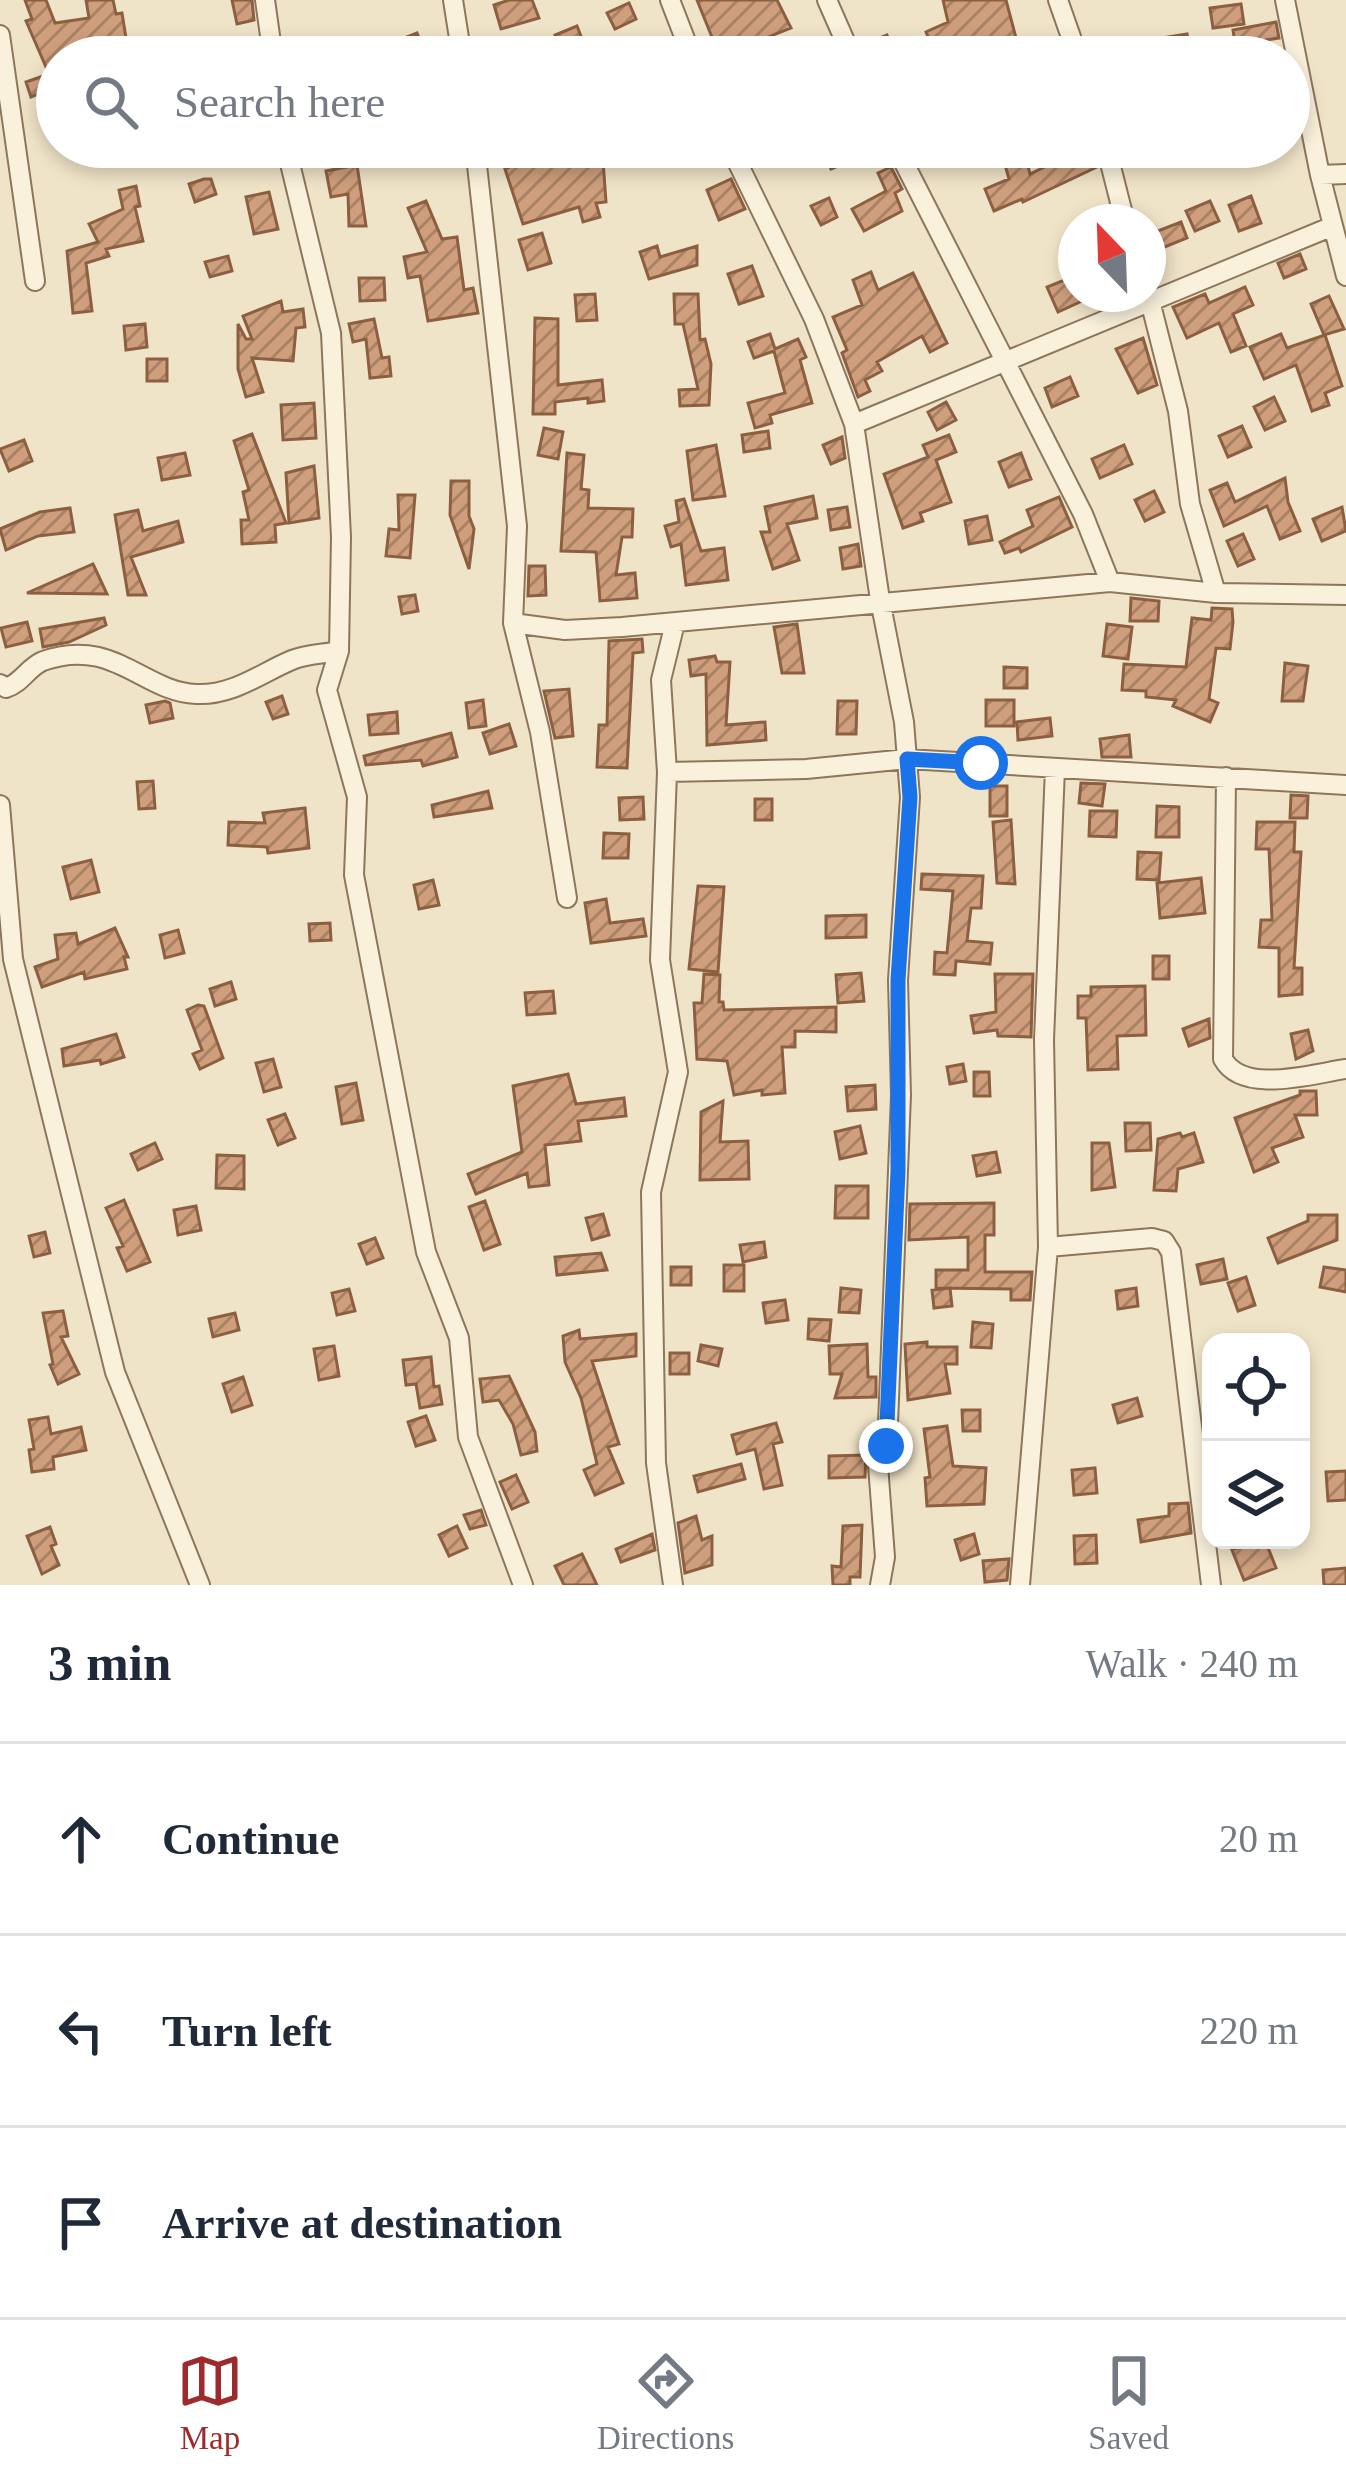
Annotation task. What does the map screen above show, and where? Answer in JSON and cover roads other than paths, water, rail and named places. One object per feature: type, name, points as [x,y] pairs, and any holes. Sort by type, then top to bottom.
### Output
[{"type":"street","points":[[265,0],[270,36]]},
{"type":"street","points":[[453,0],[459,36]]},
{"type":"street","points":[[670,0],[684,36]]},
{"type":"street","points":[[827,0],[843,36]]},
{"type":"street","points":[[1058,0],[1071,36]]},
{"type":"street","points":[[1285,0],[1292,36]]},
{"type":"street","points":[[0,34],[35,281]]},
{"type":"street","points":[[1310,125],[1346,276]]},
{"type":"street","points":[[291,168],[331,333],[341,537],[339,651],[328,690],[357,797],[354,875],[426,1252],[459,1338],[468,1437],[523,1585]]},
{"type":"street","points":[[477,168],[517,526],[514,623],[540,732],[567,898]]},
{"type":"street","points":[[740,168],[814,319],[854,424],[907,759],[910,797],[898,980],[897,1209],[888,1424],[878,1466],[885,1557],[880,1585]]},
{"type":"street","points":[[907,168],[1084,514],[1110,582]]},
{"type":"street","points":[[1112,168],[1121,204]]},
{"type":"street","points":[[1320,175],[1346,174]]},
{"type":"street","points":[[1166,290],[1333,226]]},
{"type":"street","points":[[854,424],[1006,363],[1115,312]]},
{"type":"street","points":[[1153,312],[1178,411],[1190,504],[1216,592]]},
{"type":"street","points":[[514,623],[565,630],[1110,582],[1216,592],[1346,595]]},
{"type":"street","points":[[673,1585],[656,1463],[651,1192],[678,1072],[660,961],[667,772],[661,680],[675,622]]},
{"type":"street","points":[[0,684],[14,686],[44,661],[81,656],[117,661],[192,695],[253,681],[296,658],[339,651]]},
{"type":"street","points":[[667,772],[806,770],[907,759],[1346,784]]},
{"type":"street","points":[[1020,1585],[1048,1246],[1044,1040],[1055,768]]},
{"type":"street","points":[[1226,777],[1222,1059],[1229,1071],[1247,1078],[1346,1070]]},
{"type":"street","points":[[0,805],[13,959],[115,1372],[200,1585]]},
{"type":"street","points":[[1048,1246],[1152,1238],[1164,1240],[1171,1252],[1211,1585]]}]
